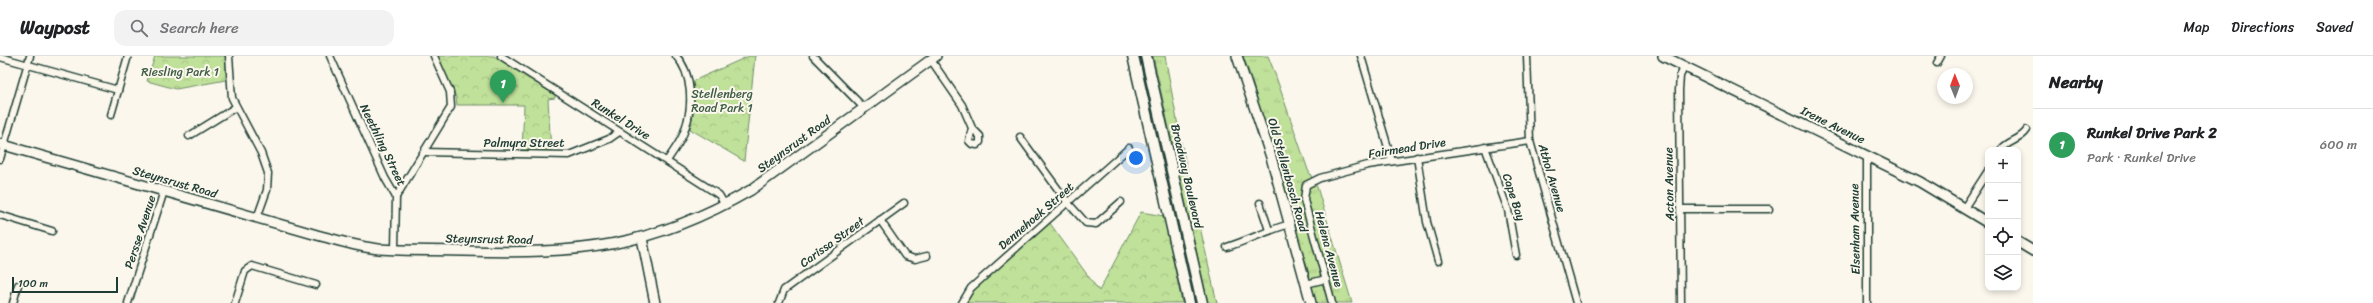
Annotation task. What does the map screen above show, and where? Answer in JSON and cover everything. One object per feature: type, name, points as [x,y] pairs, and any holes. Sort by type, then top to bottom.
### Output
[{"type":"main road","points":[[1133,56],[1189,303]]},
{"type":"main road","name":"Broadway Boulevard","points":[[1146,56],[1202,303]]},
{"type":"street","points":[[0,159],[2,144],[30,56]]},
{"type":"street","points":[[111,116],[128,56]]},
{"type":"street","points":[[229,56],[230,91],[236,107],[261,153],[268,173],[267,190],[257,218]]},
{"type":"street","name":"Neethling Street","points":[[330,56],[385,178],[396,197],[395,249]]},
{"type":"street","points":[[396,197],[449,112],[452,102],[434,56]]},
{"type":"street","name":"Runkel Drive","points":[[501,56],[719,195],[725,205]]},
{"type":"street","points":[[667,161],[685,130],[689,110],[688,77],[685,69],[676,56]]},
{"type":"street","points":[[813,56],[864,108]]},
{"type":"street","name":"Old Stellenbosch Road","points":[[1237,56],[1258,116],[1290,224],[1311,303]]},
{"type":"street","points":[[1361,56],[1392,161]]},
{"type":"street","name":"Athol Avenue","points":[[1527,56],[1530,141],[1576,303]]},
{"type":"street","name":"Irene Avenue","points":[[1663,56],[1920,182],[1985,222]]},
{"type":"street","points":[[1937,63],[1941,56]]},
{"type":"street","points":[[0,57],[118,90]]},
{"type":"street","points":[[933,58],[962,105],[972,128]]},
{"type":"street","name":"Steynsrust Road","points":[[2,144],[345,242],[379,248],[395,249],[558,252],[601,247],[642,238],[702,217],[751,190],[933,58]]},
{"type":"street","name":"Acton Avenue","points":[[1681,303],[1679,83],[1685,66]]},
{"type":"street","points":[[189,136],[236,107]]},
{"type":"street","points":[[2001,139],[2005,145],[2023,137],[2027,130]]},
{"type":"street","name":"Palmyra Street","points":[[424,152],[569,155],[609,139],[619,132]]},
{"type":"street","points":[[1020,137],[1068,203],[1086,223],[1092,225],[1096,224],[1121,202]]},
{"type":"street","name":"Fairmead Drive","points":[[1304,200],[1304,189],[1310,182],[1356,168],[1417,157],[1530,141]]},
{"type":"street","name":"Cape Bay","points":[[1485,147],[1508,210],[1516,255]]},
{"type":"street","name":"Dennehoek Street","points":[[962,303],[970,288],[1068,203],[1128,148]]},
{"type":"street","name":"Elsenham Avenue","points":[[1867,155],[1867,303]]},
{"type":"street","points":[[1417,157],[1426,222],[1438,261]]},
{"type":"street","points":[[1964,208],[1985,176]]},
{"type":"street","name":"Persse Avenue","points":[[128,303],[164,191]]},
{"type":"street","name":"Helena Avenue","points":[[1304,200],[1332,303]]},
{"type":"street","name":"Carissa Street","points":[[779,303],[784,290],[904,203]]},
{"type":"street","points":[[1260,203],[1269,230]]},
{"type":"street","points":[[1681,209],[1769,209]]},
{"type":"street","points":[[0,215],[52,231]]},
{"type":"street","points":[[880,220],[905,256],[915,259],[928,256]]},
{"type":"street","points":[[1227,247],[1246,241],[1269,230],[1290,224]]},
{"type":"street","points":[[642,238],[655,303]]},
{"type":"street","points":[[2021,244],[2031,251]]},
{"type":"street","points":[[235,303],[245,271],[252,266],[316,285]]},
{"type":"street","points":[[1306,284],[1326,279]]},
{"type":"street","points":[[13,303],[18,286]]},
{"type":"green space","name":"Riesling Park 1","points":[[155,56],[226,56],[226,80],[176,89],[147,81]]},
{"type":"green space","points":[[437,56],[494,56],[555,95],[555,98],[548,99],[551,152],[522,152],[524,105],[457,105],[456,97]]},
{"type":"green space","name":"Stellenberg Road Park 1","points":[[749,56],[755,56],[744,161],[690,129],[692,119],[693,81]]},
{"type":"green space","points":[[1153,56],[1165,56],[1181,142],[1217,303],[1208,303]]},
{"type":"green space","points":[[1243,56],[1268,56],[1308,170],[1317,187],[1352,303],[1315,303],[1251,78]]},
{"type":"green space","points":[[1141,212],[1164,216],[1182,303],[965,303],[973,290],[1049,222],[1099,291]]},
{"type":"place","name":"Runkel Drive Park 2","points":[[503,103]]}]
